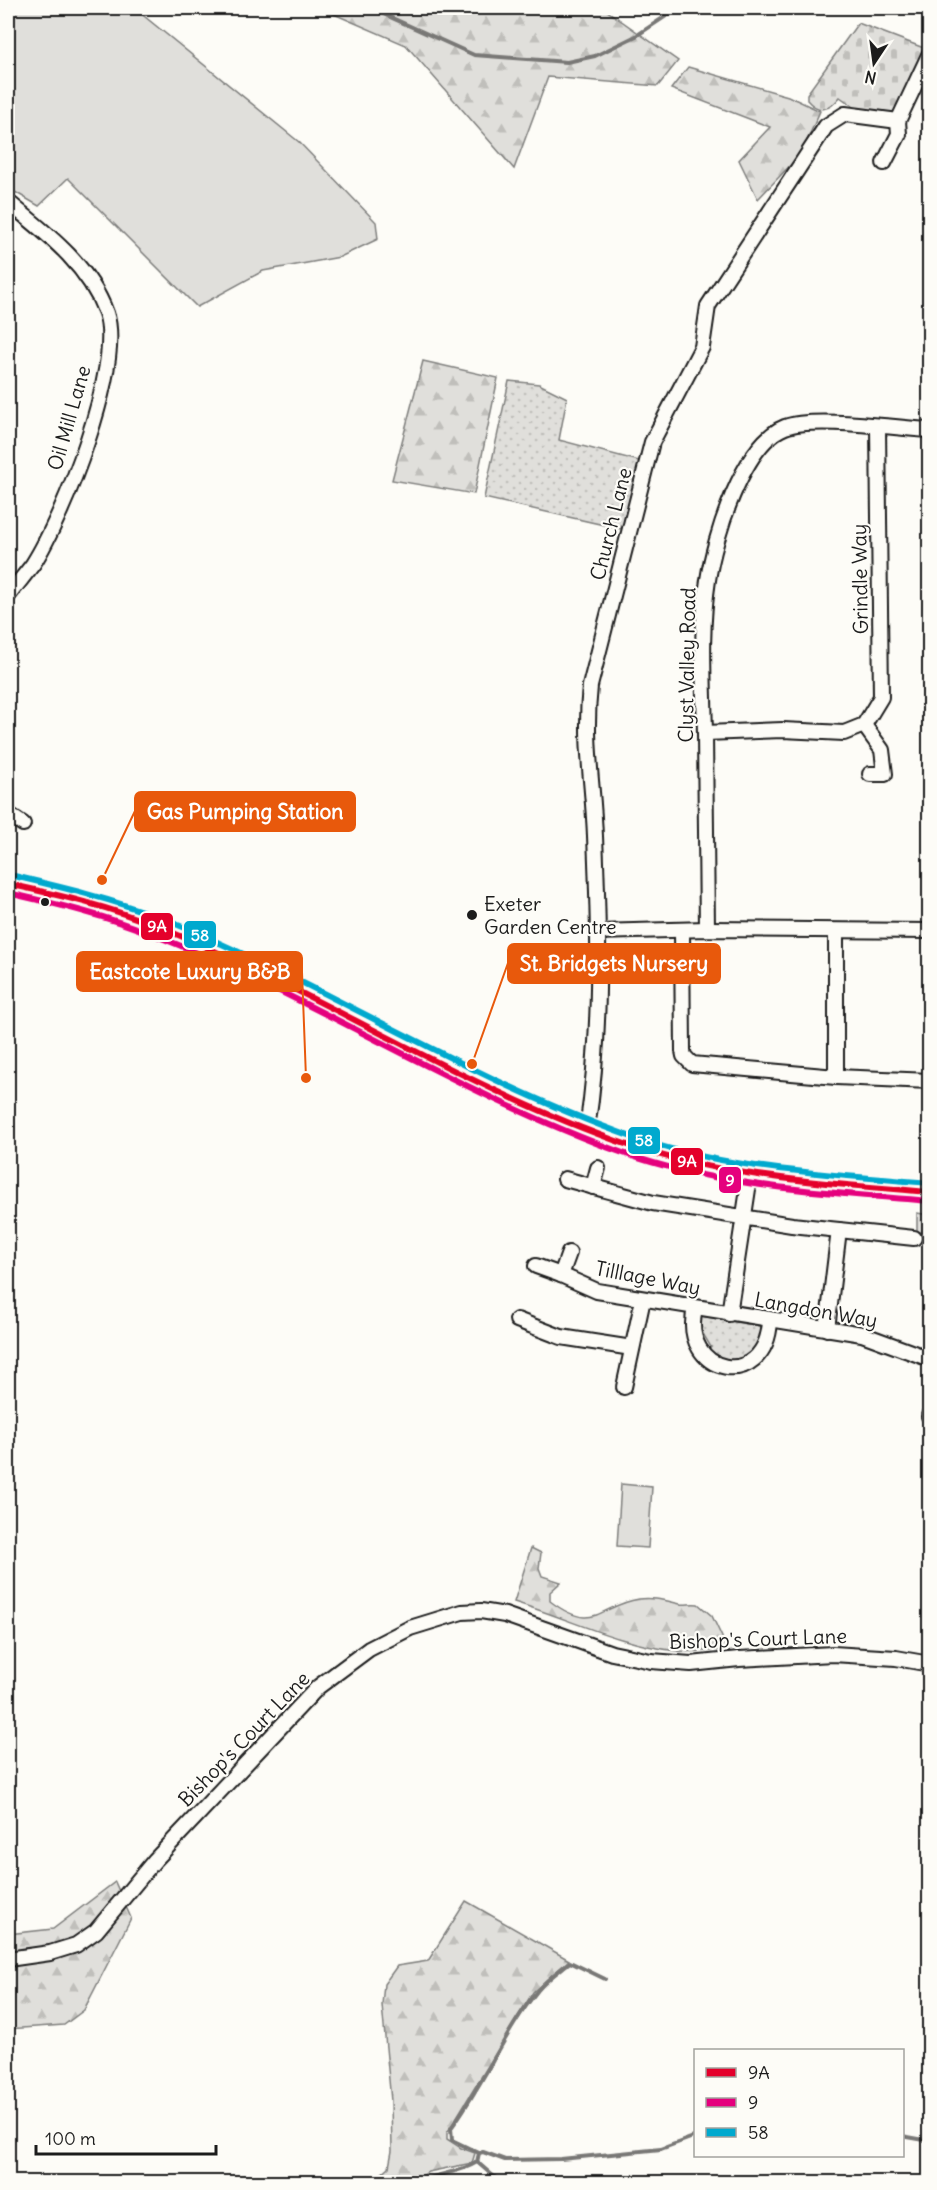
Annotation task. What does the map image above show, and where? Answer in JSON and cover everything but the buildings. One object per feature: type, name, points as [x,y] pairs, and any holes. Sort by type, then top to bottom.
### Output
[{"type":"main road","points":[[8,884],[61,897],[157,926],[275,978],[540,1110],[628,1145],[676,1160],[750,1176],[930,1192]]},
{"type":"street","points":[[884,163],[899,134],[898,121],[930,53]]},
{"type":"street","name":"Church Lane","points":[[587,1129],[594,1083],[598,1020],[595,835],[586,724],[590,686],[652,441],[702,347],[708,306],[826,126],[845,114],[898,121]]},
{"type":"street","name":"Oil Mill Lane","points":[[8,202],[46,233],[82,270],[105,313],[109,337],[100,396],[68,491],[33,563],[8,596]]},
{"type":"street","name":"Clyst Valley Road","points":[[707,929],[703,667],[708,580],[718,541],[750,460],[769,438],[790,426],[821,422],[930,430]]},
{"type":"street","name":"Grindle Way","points":[[864,725],[881,697],[878,427]]},
{"type":"street","points":[[705,733],[783,730],[844,733],[864,725],[882,750],[890,774],[870,774]]},
{"type":"street","points":[[8,814],[23,824]]},
{"type":"street","points":[[597,932],[707,929],[836,932],[930,931]]},
{"type":"street","points":[[682,930],[682,1051],[688,1060],[698,1067],[930,1081]]},
{"type":"street","points":[[836,932],[836,1077]]},
{"type":"street","points":[[593,1187],[598,1168]]},
{"type":"street","points":[[729,1314],[742,1215],[750,1176]]},
{"type":"street","points":[[565,1179],[653,1203],[742,1215],[792,1225],[914,1238]]},
{"type":"street","points":[[827,1329],[839,1230]]},
{"type":"street","name":"Tilllage Way","points":[[561,1275],[569,1253]]},
{"type":"street","name":"Tilllage Way","points":[[536,1266],[597,1291],[729,1314]]},
{"type":"street","points":[[624,1387],[643,1299]]},
{"type":"street","points":[[695,1308],[692,1327],[698,1349],[709,1360],[726,1368],[742,1366],[759,1356],[768,1339],[770,1321]]},
{"type":"street","name":"Langdon Way","points":[[729,1314],[862,1334],[930,1359]]},
{"type":"street","points":[[517,1320],[561,1337],[632,1348]]},
{"type":"street","name":"Bishop's Court Lane","points":[[8,1959],[50,1953],[76,1945],[96,1930],[155,1860],[318,1687],[369,1649],[410,1628],[462,1612],[481,1611],[506,1615],[612,1653],[651,1661],[691,1665],[739,1659],[833,1654],[896,1658],[930,1664]]},
{"type":"green space","points":[[8,8],[134,8],[299,142],[376,222],[378,239],[340,257],[263,271],[197,307],[68,178],[39,206],[8,188]]},
{"type":"green space","points":[[320,8],[603,8],[678,61],[658,86],[548,77],[514,169],[406,45]]},
{"type":"green space","points":[[858,23],[929,50],[897,118],[857,109],[840,97],[824,109],[816,107],[807,100],[807,94]]},
{"type":"green space","points":[[688,67],[788,96],[820,111],[801,154],[758,199],[739,160],[770,127],[671,89]]},
{"type":"green space","points":[[423,361],[498,378],[474,494],[392,480]]},
{"type":"green space","points":[[509,381],[539,384],[567,398],[559,440],[643,462],[622,529],[484,498]]},
{"type":"green space","points":[[917,1213],[929,1215],[929,1234],[917,1231]]},
{"type":"green space","points":[[701,1316],[764,1327],[754,1355],[730,1364],[705,1352],[711,1347],[699,1327]]},
{"type":"green space","points":[[621,1484],[652,1487],[648,1548],[617,1546]]},
{"type":"green space","points":[[531,1548],[541,1553],[539,1568],[542,1576],[561,1582],[550,1592],[550,1601],[565,1611],[587,1617],[639,1599],[698,1604],[712,1616],[728,1650],[683,1652],[656,1648],[615,1637],[514,1602]]},
{"type":"green space","points":[[115,1882],[131,1918],[84,2010],[64,2025],[8,2029],[8,1934],[53,1929]]},
{"type":"green space","points":[[466,1901],[569,1960],[533,1992],[447,2133],[447,2139],[475,2153],[472,2163],[428,2172],[413,2182],[372,2182],[389,2167],[392,2151],[391,2101],[382,2005],[384,1984],[397,1966],[428,1961]]},
{"type":"waterway","points":[[370,8],[474,55],[567,62],[595,56],[636,36],[678,8]]},
{"type":"waterway","points":[[479,2153],[452,2140],[451,2128],[526,2006],[545,1982],[570,1962],[605,1979]]},
{"type":"waterway","points":[[904,2136],[930,2141]]},
{"type":"waterway","points":[[420,2182],[470,2166],[477,2162],[479,2153],[483,2152],[505,2160],[561,2159],[661,2149],[694,2137]]},
{"type":"waterway","points":[[477,2162],[500,2182]]},
{"type":"transit line","name":"58","points":[[10,875],[105,899],[161,918],[279,971],[510,1086],[569,1113],[629,1136],[702,1156],[778,1169],[930,1183]]},
{"type":"transit line","name":"9A","points":[[8,884],[66,897],[159,927],[277,981],[508,1096],[628,1145],[702,1165],[777,1178],[930,1192]]},
{"type":"transit line","name":"9","points":[[8,893],[118,922],[214,960],[504,1103],[563,1130],[623,1153],[698,1174],[774,1187],[929,1201]]},
{"type":"place","name":"Gas Pumping Station","points":[[102,880]]},
{"type":"place","name":"Exeter Garden Centre","points":[[472,915]]},
{"type":"place","name":"St. Bridgets Nursery","points":[[472,1064]]},
{"type":"place","name":"Eastcote Luxury B&B","points":[[306,1078]]}]
